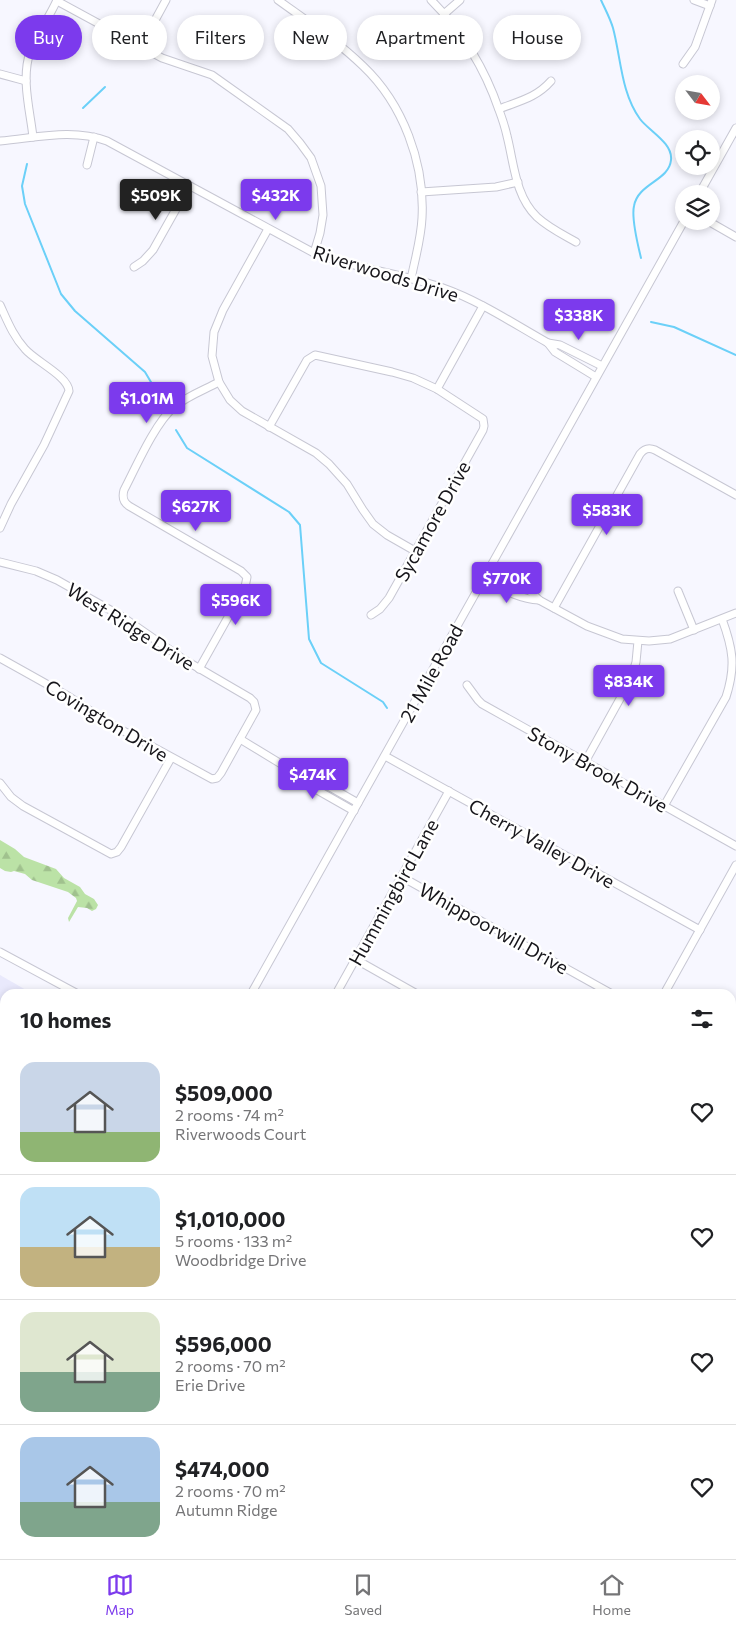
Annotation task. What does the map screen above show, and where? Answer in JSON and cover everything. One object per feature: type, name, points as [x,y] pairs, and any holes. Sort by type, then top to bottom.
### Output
[{"type":"street","points":[[33,138],[26,81],[30,52],[57,0],[92,19]]},
{"type":"street","points":[[158,15],[166,0]]},
{"type":"street","points":[[278,0],[333,40],[372,75],[387,94],[408,135],[416,159],[421,192],[421,229],[411,279]]},
{"type":"street","points":[[431,0],[462,37],[479,64],[499,109],[518,182],[526,203],[536,216],[552,229],[576,242]]},
{"type":"street","points":[[444,14],[460,0]]},
{"type":"street","points":[[684,64],[695,47],[711,3],[694,0]]},
{"type":"street","points":[[167,60],[199,69],[218,78],[281,124],[300,143],[315,167],[322,195],[322,224],[314,253]]},
{"type":"street","points":[[0,74],[26,81]]},
{"type":"street","points":[[499,109],[533,97],[551,81]]},
{"type":"street","points":[[704,185],[736,128]]},
{"type":"street","name":"Riverwoods Drive","points":[[0,141],[70,134],[94,137],[114,144],[314,253],[349,265],[446,289],[483,306],[548,343],[560,345],[602,366]]},
{"type":"street","points":[[87,166],[94,137]]},
{"type":"street","points":[[421,192],[496,187],[518,182]]},
{"type":"street","points":[[134,267],[143,261],[152,250],[189,186]]},
{"type":"street","points":[[720,228],[736,237]]},
{"type":"street","points":[[268,229],[216,324],[211,348],[212,363],[218,382],[225,394],[236,406],[316,453],[329,464],[347,484],[373,524],[387,535],[415,551]]},
{"type":"street","name":"21 Mile Road","points":[[254,989],[679,230]]},
{"type":"street","points":[[0,305],[20,344],[29,354],[66,381],[69,387],[68,395],[48,436],[0,528]]},
{"type":"street","points":[[269,427],[307,360],[312,356],[392,372],[413,378],[436,389],[483,306]]},
{"type":"street","name":"Riverwoods Drive","points":[[548,343],[555,352],[596,377]]},
{"type":"street","points":[[199,669],[245,587],[246,577],[241,570],[129,506],[123,500],[124,490],[158,427],[169,412],[183,401],[218,382]]},
{"type":"street","name":"Sycamore Drive","points":[[371,615],[380,609],[389,598],[483,430],[484,422],[478,414],[436,389]]},
{"type":"street","points":[[554,608],[640,454],[647,448],[654,450],[736,495]]},
{"type":"street","name":"West Ridge Drive","points":[[0,562],[36,571],[57,580],[121,616],[199,669],[250,698],[255,704],[254,713],[240,739]]},
{"type":"street","points":[[490,567],[531,592],[539,600],[596,630],[614,637],[638,641],[670,639],[736,613]]},
{"type":"street","points":[[483,579],[511,594],[528,600],[539,600]]},
{"type":"street","points":[[678,591],[694,630]]},
{"type":"street","points":[[664,806],[724,701],[732,681],[734,665],[732,649],[722,619]]},
{"type":"street","points":[[585,762],[631,679],[636,662],[638,641]]},
{"type":"street","name":"Covington Drive","points":[[0,658],[68,696],[107,722],[205,777],[214,779],[221,773],[240,739]]},
{"type":"street","name":"Stony Brook Drive","points":[[467,685],[482,704],[736,846]]},
{"type":"street","points":[[240,739],[291,770],[296,778],[354,811]]},
{"type":"street","name":"Cherry Valley Drive","points":[[385,756],[700,930]]},
{"type":"street","points":[[0,782],[11,797],[23,806],[106,852],[114,854],[121,847],[171,758]]},
{"type":"street","points":[[291,770],[300,770],[358,803]]},
{"type":"street","name":"Hummingbird Lane","points":[[339,989],[449,791]]},
{"type":"street","points":[[667,989],[736,865]]},
{"type":"street","name":"Whippoorwill Drive","points":[[402,877],[603,989]]},
{"type":"street","points":[[0,952],[69,989]]},
{"type":"street","points":[[355,960],[408,989]]},
{"type":"shaded area","points":[[0,975],[24,989],[0,989]]},
{"type":"green space","points":[[0,840],[24,857],[56,869],[64,878],[80,887],[85,894],[94,899],[98,905],[96,909],[92,911],[87,908],[78,907],[69,922],[68,918],[77,901],[76,898],[68,892],[32,880],[25,874],[5,871],[0,868]]},
{"type":"waterway","points":[[601,0],[613,28],[622,75],[629,98],[640,119],[660,138],[671,154],[669,167],[665,173],[641,192],[634,206],[634,225],[641,258]]},
{"type":"waterway","points":[[83,108],[105,87]]},
{"type":"waterway","points":[[27,164],[22,186],[25,204],[61,294],[75,311],[145,372],[161,399]]},
{"type":"waterway","points":[[651,322],[674,327],[736,355]]},
{"type":"waterway","points":[[176,430],[187,448],[289,512],[300,525],[309,639],[321,663],[383,702],[387,708]]}]
